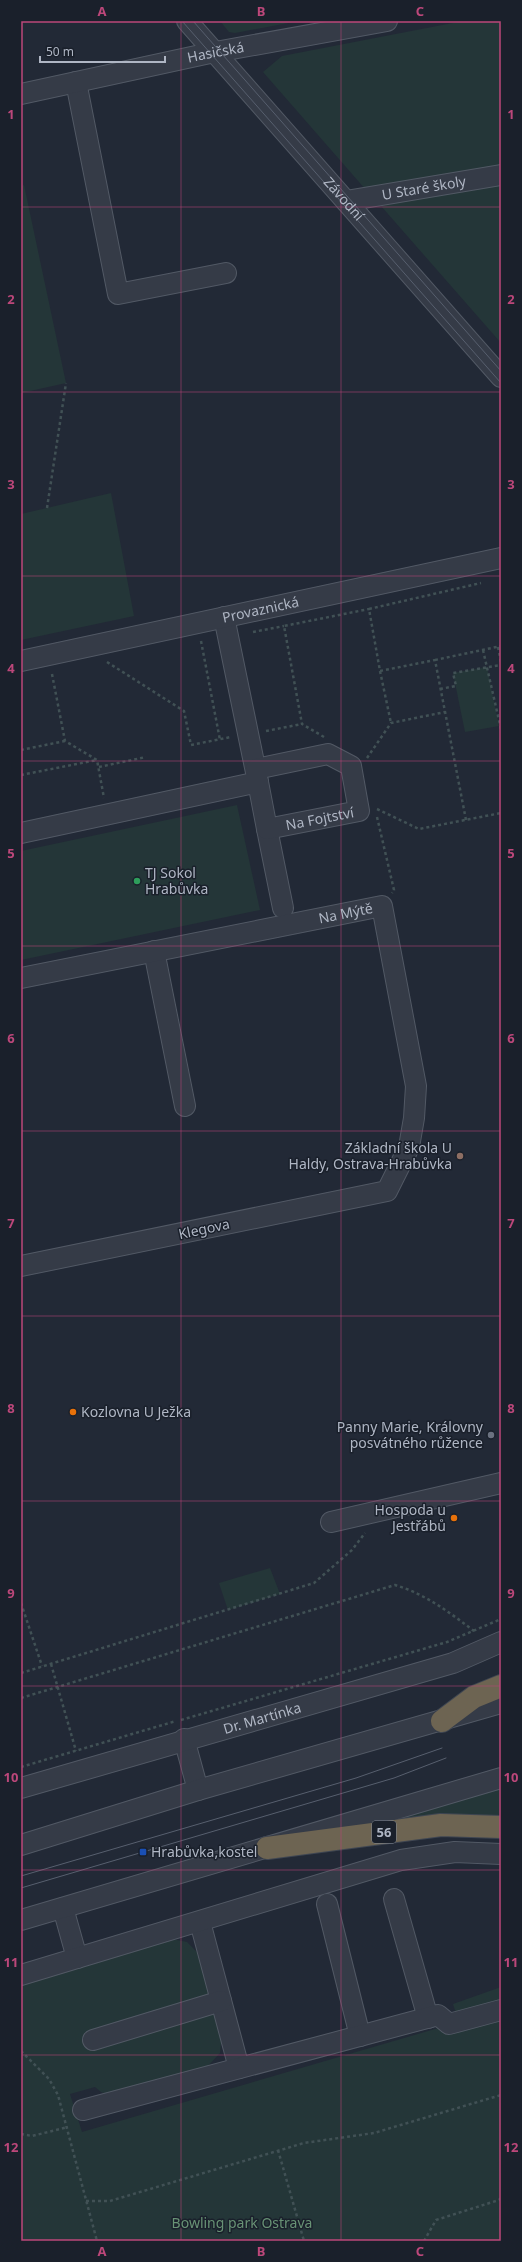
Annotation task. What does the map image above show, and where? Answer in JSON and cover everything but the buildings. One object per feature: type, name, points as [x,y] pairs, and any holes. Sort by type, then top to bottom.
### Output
[{"type":"highway","points":[[442,1721],[474,1697],[501,1686]]},
{"type":"highway","name":"56","points":[[267,1848],[441,1825],[501,1827]]},
{"type":"street","name":"Závodní","points":[[187,21],[346,201],[492,356],[501,377]]},
{"type":"street","name":"Hasičská","points":[[21,94],[215,52],[387,21]]},
{"type":"street","points":[[76,82],[118,294],[226,273]]},
{"type":"street","name":"U Staré školy","points":[[346,201],[501,174]]},
{"type":"street","name":"Provaznická","points":[[21,661],[501,558]]},
{"type":"street","points":[[224,617],[257,775]]},
{"type":"street","name":"Na Fojtství","points":[[21,833],[107,814],[257,775],[328,754],[351,766],[360,811],[267,829],[257,775]]},
{"type":"street","points":[[267,829],[283,908]]},
{"type":"street","name":"Na Mýtě","points":[[21,978],[382,906],[416,1086],[414,1118],[408,1147],[387,1191]]},
{"type":"street","points":[[154,951],[185,1106]]},
{"type":"street","name":"Klegova","points":[[21,1266],[387,1191]]},
{"type":"street","points":[[331,1522],[501,1483]]},
{"type":"street","name":"Dr. Martínka","points":[[21,1788],[184,1739],[453,1664],[501,1642]]},
{"type":"street","points":[[21,1845],[198,1790],[501,1703]]},
{"type":"street","points":[[184,1739],[198,1790]]},
{"type":"street","points":[[21,1920],[501,1778]]},
{"type":"street","points":[[21,1975],[401,1860],[455,1852],[501,1854]]},
{"type":"street","points":[[394,1899],[428,2018]]},
{"type":"street","points":[[327,1904],[360,2036]]},
{"type":"street","points":[[63,1908],[77,1958]]},
{"type":"street","points":[[200,1922],[239,2068]]},
{"type":"street","points":[[93,2040],[221,2001]]},
{"type":"street","points":[[83,2110],[438,2015],[449,2024],[501,2010]]},
{"type":"path","points":[[47,508],[66,383]]},
{"type":"path","points":[[328,739],[302,724],[284,626],[485,582]]},
{"type":"path","points":[[369,608],[391,723]]},
{"type":"path","points":[[201,641],[220,740]]},
{"type":"path","points":[[380,671],[500,646],[501,663],[453,673],[456,686],[440,689]]},
{"type":"path","points":[[483,650],[501,729]]},
{"type":"path","points":[[435,660],[466,820]]},
{"type":"path","points":[[106,662],[184,711],[191,745]]},
{"type":"path","points":[[52,674],[65,741]]},
{"type":"path","points":[[359,757],[366,760],[391,723],[445,712]]},
{"type":"path","points":[[21,750],[65,741],[97,760]]},
{"type":"path","points":[[98,767],[146,757]]},
{"type":"path","points":[[97,760],[107,814]]},
{"type":"path","points":[[21,775],[97,760]]},
{"type":"path","points":[[382,906],[394,890],[375,808],[419,829],[501,813]]},
{"type":"path","points":[[21,1673],[314,1583],[352,1550],[366,1532]]},
{"type":"path","points":[[21,1698],[395,1585],[413,1590],[443,1608],[474,1631]]},
{"type":"path","points":[[21,1603],[42,1666]]},
{"type":"path","points":[[21,1767],[439,1644],[501,1619]]},
{"type":"path","points":[[51,1664],[76,1751]]},
{"type":"path","points":[[21,2051],[49,2079],[58,2095],[68,2127],[96,2241]]},
{"type":"path","points":[[86,2201],[110,2201],[278,2150],[304,2143],[374,2133],[501,2095]]},
{"type":"path","points":[[21,2134],[32,2136],[68,2127]]},
{"type":"path","points":[[278,2150],[304,2241]]},
{"type":"path","points":[[424,2241],[436,2220],[499,2200],[501,2198]]},
{"type":"green space","points":[[220,21],[299,21],[235,33],[229,32]]},
{"type":"green space","points":[[463,21],[501,21],[501,165],[366,190],[263,72],[282,56]]},
{"type":"green space","points":[[501,182],[501,343],[381,206]]},
{"type":"green space","points":[[24,185],[66,383],[21,393],[21,186]]},
{"type":"green space","points":[[111,493],[134,616],[21,640],[21,514]]},
{"type":"green space","points":[[487,667],[499,726],[465,732],[453,673]]},
{"type":"green space","name":"TJ Sokol Hrabůvka","points":[[237,805],[260,910],[21,960],[21,851]]},
{"type":"green space","points":[[270,1568],[280,1594],[228,1610],[219,1583]]},
{"type":"green space","points":[[501,1779],[501,1827],[267,1848]]},
{"type":"green space","name":"Bowling park Ostrava","points":[[172,1939],[187,1942],[198,1953],[222,2034],[220,2053],[208,2066],[110,2095],[101,2092],[95,2087],[70,2094],[82,2132],[459,2022],[453,2004],[501,1987],[501,2241],[21,2241],[21,1983]]},
{"type":"tram line","points":[[182,21],[501,383]]},
{"type":"tram line","points":[[193,21],[501,371]]},
{"type":"tram line","points":[[21,1876],[356,1778],[442,1748]]},
{"type":"tram line","points":[[21,1888],[394,1778],[446,1758]]},
{"type":"place","name":"TJ Sokol Hrabůvka","points":[[137,881]]},
{"type":"place","name":"Základní škola U Haldy, Ostrava-Hrabůvka","points":[[460,1156]]},
{"type":"place","name":"Kozlovna U Ježka","points":[[73,1412]]},
{"type":"place","name":"Panny Marie, Královny posvátného růžence","points":[[491,1435]]},
{"type":"place","name":"Hospoda u Jestřábů","points":[[454,1518]]},
{"type":"place","name":"Hrabůvka,kostel","points":[[143,1852]]}]
